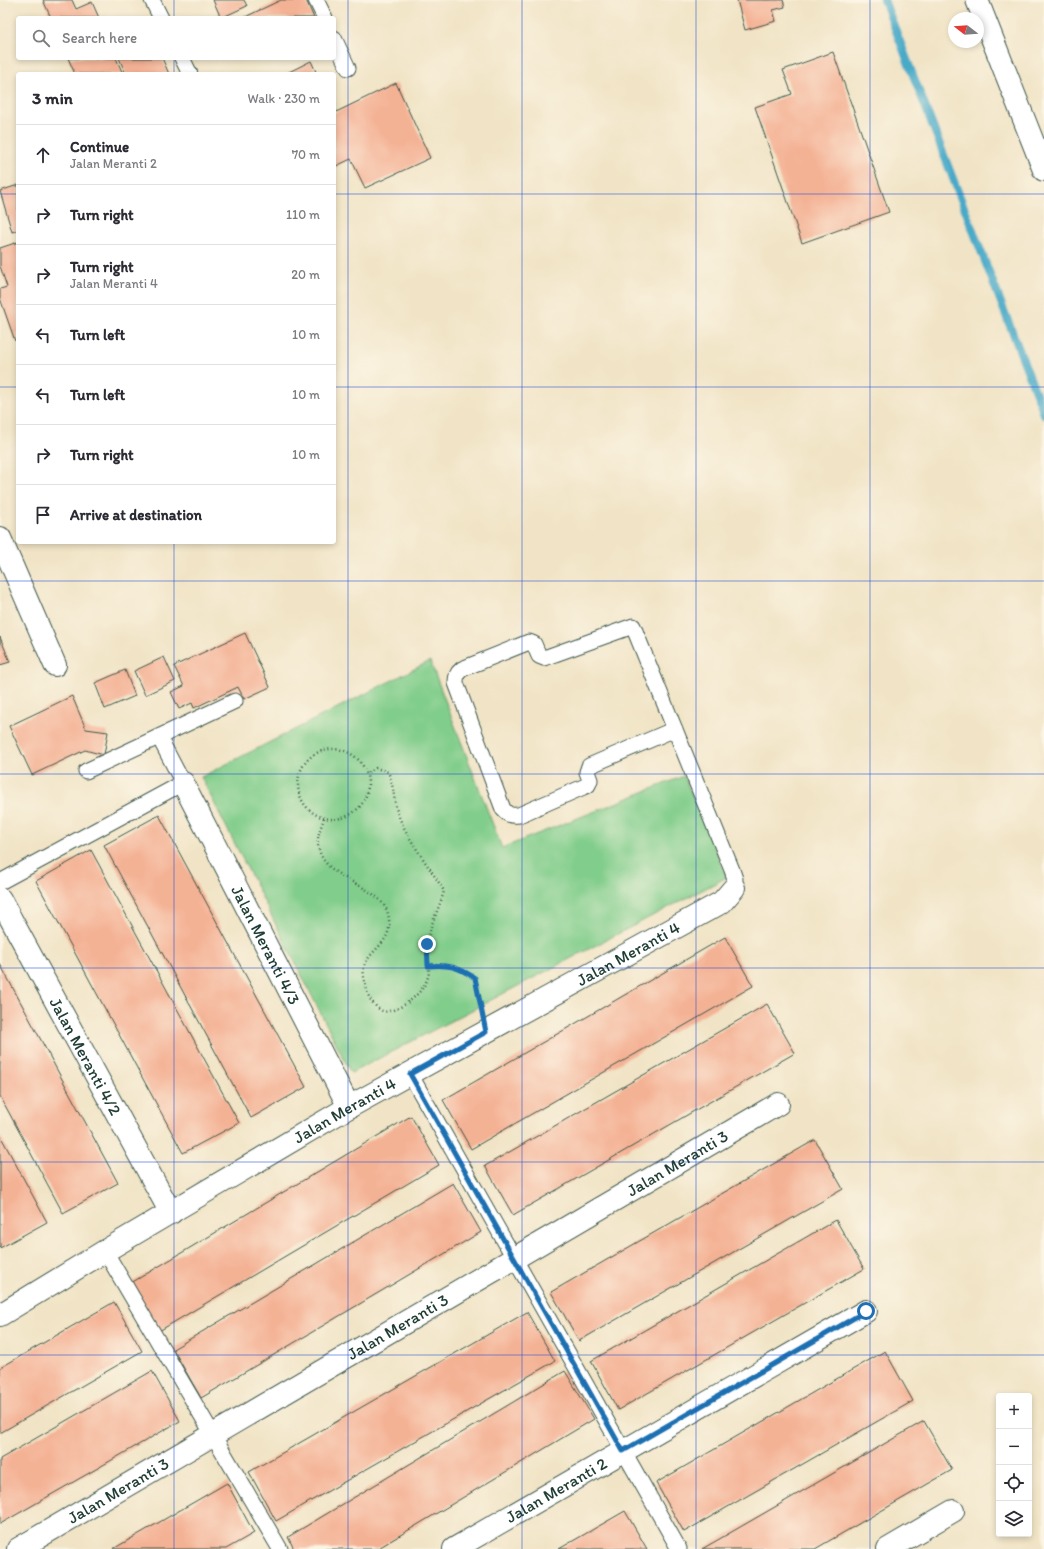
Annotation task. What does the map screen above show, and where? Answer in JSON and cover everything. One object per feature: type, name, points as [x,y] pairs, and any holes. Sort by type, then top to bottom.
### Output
[{"type":"street","points":[[977,0],[1044,170]]},
{"type":"street","points":[[0,538],[55,665]]},
{"type":"street","name":"Jalan Meranti 4/3","points":[[183,783],[349,1107]]},
{"type":"street","name":"Jalan Meranti 4","points":[[0,1315],[105,1251],[349,1107],[722,902],[734,888]]},
{"type":"street","name":"Jalan Meranti 4/2","points":[[0,899],[171,1213]]},
{"type":"street","name":"Jalan Meranti 3","points":[[18,1549],[778,1104]]},
{"type":"street","name":"Jalan Meranti 2","points":[[454,1549],[866,1311]]},
{"type":"street","points":[[888,1549],[953,1511]]},
{"type":"lane","points":[[152,0],[161,16]]},
{"type":"lane","points":[[316,0],[324,16]]},
{"type":"lane","points":[[336,42],[348,68]]},
{"type":"lane","points":[[183,60],[189,72]]},
{"type":"lane","points":[[675,729],[589,766],[587,772],[590,780],[588,785],[519,815],[512,816],[507,814],[503,809],[456,683],[456,678],[458,672],[462,668],[529,642],[534,644],[539,656],[544,658],[633,626],[675,729],[732,870],[735,880],[734,888]]},
{"type":"lane","points":[[86,771],[235,701]]},
{"type":"lane","points":[[0,882],[183,783],[159,737]]},
{"type":"lane","points":[[410,1074],[679,1549]]},
{"type":"lane","points":[[105,1251],[280,1549]]},
{"type":"path","points":[[326,749],[343,750],[358,759],[367,774],[367,790],[361,806],[348,816],[340,819],[324,818],[308,810],[299,795],[298,779],[300,770],[311,756],[326,749]]},
{"type":"path","points":[[324,818],[319,835],[318,846],[325,862],[336,873],[381,900],[387,910],[390,928],[385,939],[366,962],[363,969],[367,992],[371,1001],[380,1010],[388,1012],[401,1007],[421,990],[428,976],[428,934],[444,891],[407,833],[398,816],[392,782],[388,772],[376,768],[367,774]]},
{"type":"path","points":[[428,966],[453,966],[475,978],[486,1032]]},
{"type":"green space","points":[[430,661],[502,848],[684,776],[727,877],[351,1073],[201,777]]},
{"type":"building","points":[[43,0],[72,0],[76,9],[92,2],[98,16],[50,16]]},
{"type":"building","points":[[213,0],[244,0],[247,6],[225,16],[220,16]]},
{"type":"building","points":[[281,0],[306,0],[313,16],[247,16]]},
{"type":"building","points":[[737,0],[783,0],[785,7],[773,10],[776,21],[745,30]]},
{"type":"building","points":[[833,52],[889,212],[802,243],[755,107],[792,94],[783,70]]},
{"type":"building","points":[[69,60],[117,60],[122,72],[74,72]]},
{"type":"building","points":[[120,60],[163,60],[168,72],[125,72]]},
{"type":"building","points":[[311,61],[316,72],[289,72]]},
{"type":"building","points":[[396,83],[430,158],[365,188],[351,159],[336,166],[336,112]]},
{"type":"building","points":[[16,186],[16,231],[12,232],[0,191]]},
{"type":"building","points":[[16,243],[15,341],[0,298],[0,289],[7,287],[0,266],[0,248]]},
{"type":"building","points":[[245,633],[270,687],[244,699],[238,687],[194,708],[192,703],[179,709],[171,692],[184,686],[174,666]]},
{"type":"building","points":[[0,637],[10,662],[0,665]]},
{"type":"building","points":[[164,657],[175,681],[145,695],[134,671]]},
{"type":"building","points":[[125,670],[135,696],[105,709],[95,683]]},
{"type":"building","points":[[72,696],[86,729],[108,732],[104,755],[85,750],[32,775],[9,726]]},
{"type":"building","points":[[159,815],[306,1087],[251,1118],[104,845]]},
{"type":"building","points":[[91,850],[239,1123],[183,1153],[36,881]]},
{"type":"building","points":[[725,937],[753,986],[471,1149],[443,1100]]},
{"type":"building","points":[[0,964],[118,1183],[63,1213],[0,1096]]},
{"type":"building","points":[[767,1004],[795,1053],[513,1215],[485,1166]]},
{"type":"building","points":[[411,1116],[439,1165],[159,1331],[131,1283]]},
{"type":"building","points":[[0,1135],[47,1222],[0,1248]]},
{"type":"building","points":[[815,1140],[843,1189],[579,1341],[551,1292]]},
{"type":"building","points":[[453,1183],[481,1232],[201,1398],[173,1349]]},
{"type":"building","points":[[836,1220],[864,1269],[618,1410],[591,1361]]},
{"type":"building","points":[[114,1302],[142,1351],[0,1433],[0,1368]]},
{"type":"building","points":[[527,1312],[555,1361],[276,1521],[249,1472]]},
{"type":"building","points":[[885,1351],[913,1401],[684,1532],[656,1483]]},
{"type":"building","points":[[152,1371],[180,1421],[0,1524],[0,1459]]},
{"type":"building","points":[[565,1371],[594,1419],[377,1549],[294,1549],[288,1537]]},
{"type":"building","points":[[924,1421],[952,1470],[815,1549],[702,1549]]},
{"type":"building","points":[[227,1483],[254,1533],[226,1549],[113,1549]]},
{"type":"building","points":[[625,1511],[647,1549],[559,1549]]},
{"type":"waterway","points":[[884,0],[1044,414]]},
{"type":"route","points":[[427,944],[428,966],[439,964],[453,966],[475,978],[486,1032],[410,1074],[623,1451],[866,1311]]}]
